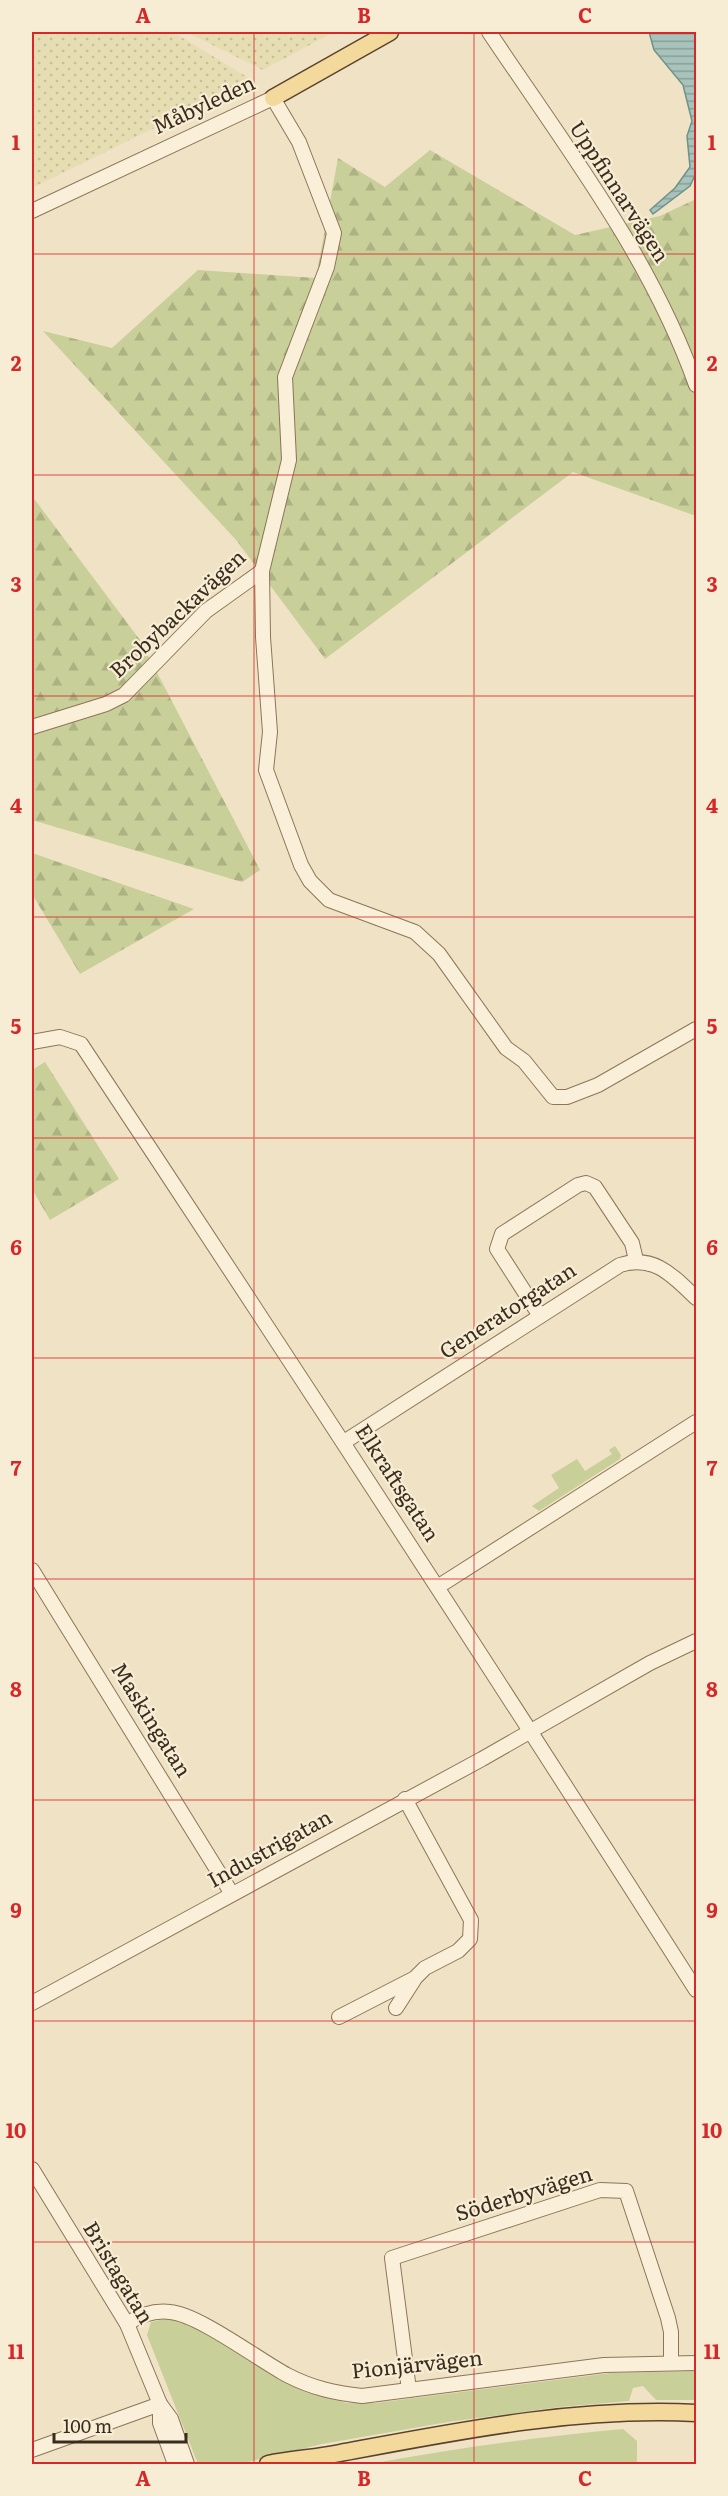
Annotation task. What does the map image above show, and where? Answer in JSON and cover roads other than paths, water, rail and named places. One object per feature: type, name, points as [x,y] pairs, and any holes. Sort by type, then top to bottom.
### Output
[{"type":"main road","name":"Måbyleden","points":[[273,98],[390,32]]},
{"type":"main road","points":[[268,2464],[338,2454],[462,2430],[558,2418],[639,2413],[696,2413]]},
{"type":"main road","points":[[307,2464],[338,2454]]},
{"type":"street","name":"Uppfinnarvägen","points":[[489,32],[630,242],[670,318],[696,385]]},
{"type":"street","name":"Måbyleden","points":[[32,211],[273,98]]},
{"type":"street","name":"Brobybackavägen","points":[[32,727],[106,704],[124,695],[206,611],[262,571],[289,460],[285,376],[327,267],[334,233],[299,142],[273,98]]},
{"type":"street","points":[[262,571],[263,637],[270,732],[266,770],[301,865],[310,881],[329,900],[415,932],[440,954],[506,1048],[524,1061],[553,1097],[567,1097],[598,1085],[696,1029]]},
{"type":"street","name":"Elkraftsgatan","points":[[33,1041],[60,1037],[81,1044],[439,1586],[529,1732],[696,1990]]},
{"type":"street","points":[[540,1316],[497,1249],[497,1244],[502,1234],[586,1182],[595,1187],[632,1243],[636,1260],[650,1262],[662,1269],[696,1298]]},
{"type":"street","name":"Generatorgatan","points":[[344,1442],[620,1265],[636,1260]]},
{"type":"street","points":[[439,1586],[696,1422]]},
{"type":"street","name":"Maskingatan","points":[[32,1570],[232,1894]]},
{"type":"street","name":"Industrigatan","points":[[32,2003],[696,1641]]},
{"type":"street","points":[[396,2008],[415,1978],[425,1968],[466,1945],[472,1930],[471,1920],[405,1799]]},
{"type":"street","points":[[339,2018],[415,1978]]},
{"type":"street","name":"Bristagatan","points":[[32,2169],[127,2324],[160,2404],[171,2419],[187,2464]]},
{"type":"street","name":"Söderbyvägen","points":[[409,2390],[392,2258],[600,2190],[626,2191],[672,2332],[671,2362]]},
{"type":"street","name":"Pionjärvägen","points":[[127,2324],[138,2316],[153,2312],[181,2314],[288,2376],[324,2391],[362,2396],[604,2365],[696,2363]]},
{"type":"street","points":[[32,2450],[160,2404]]},
{"type":"street","name":"Bristagatan","points":[[160,2404],[160,2422],[173,2462]]},
{"type":"water","points":[[649,32],[696,32],[696,173],[690,186],[653,214],[650,210],[675,188],[690,167],[687,136],[692,121],[683,85],[654,50]]}]
